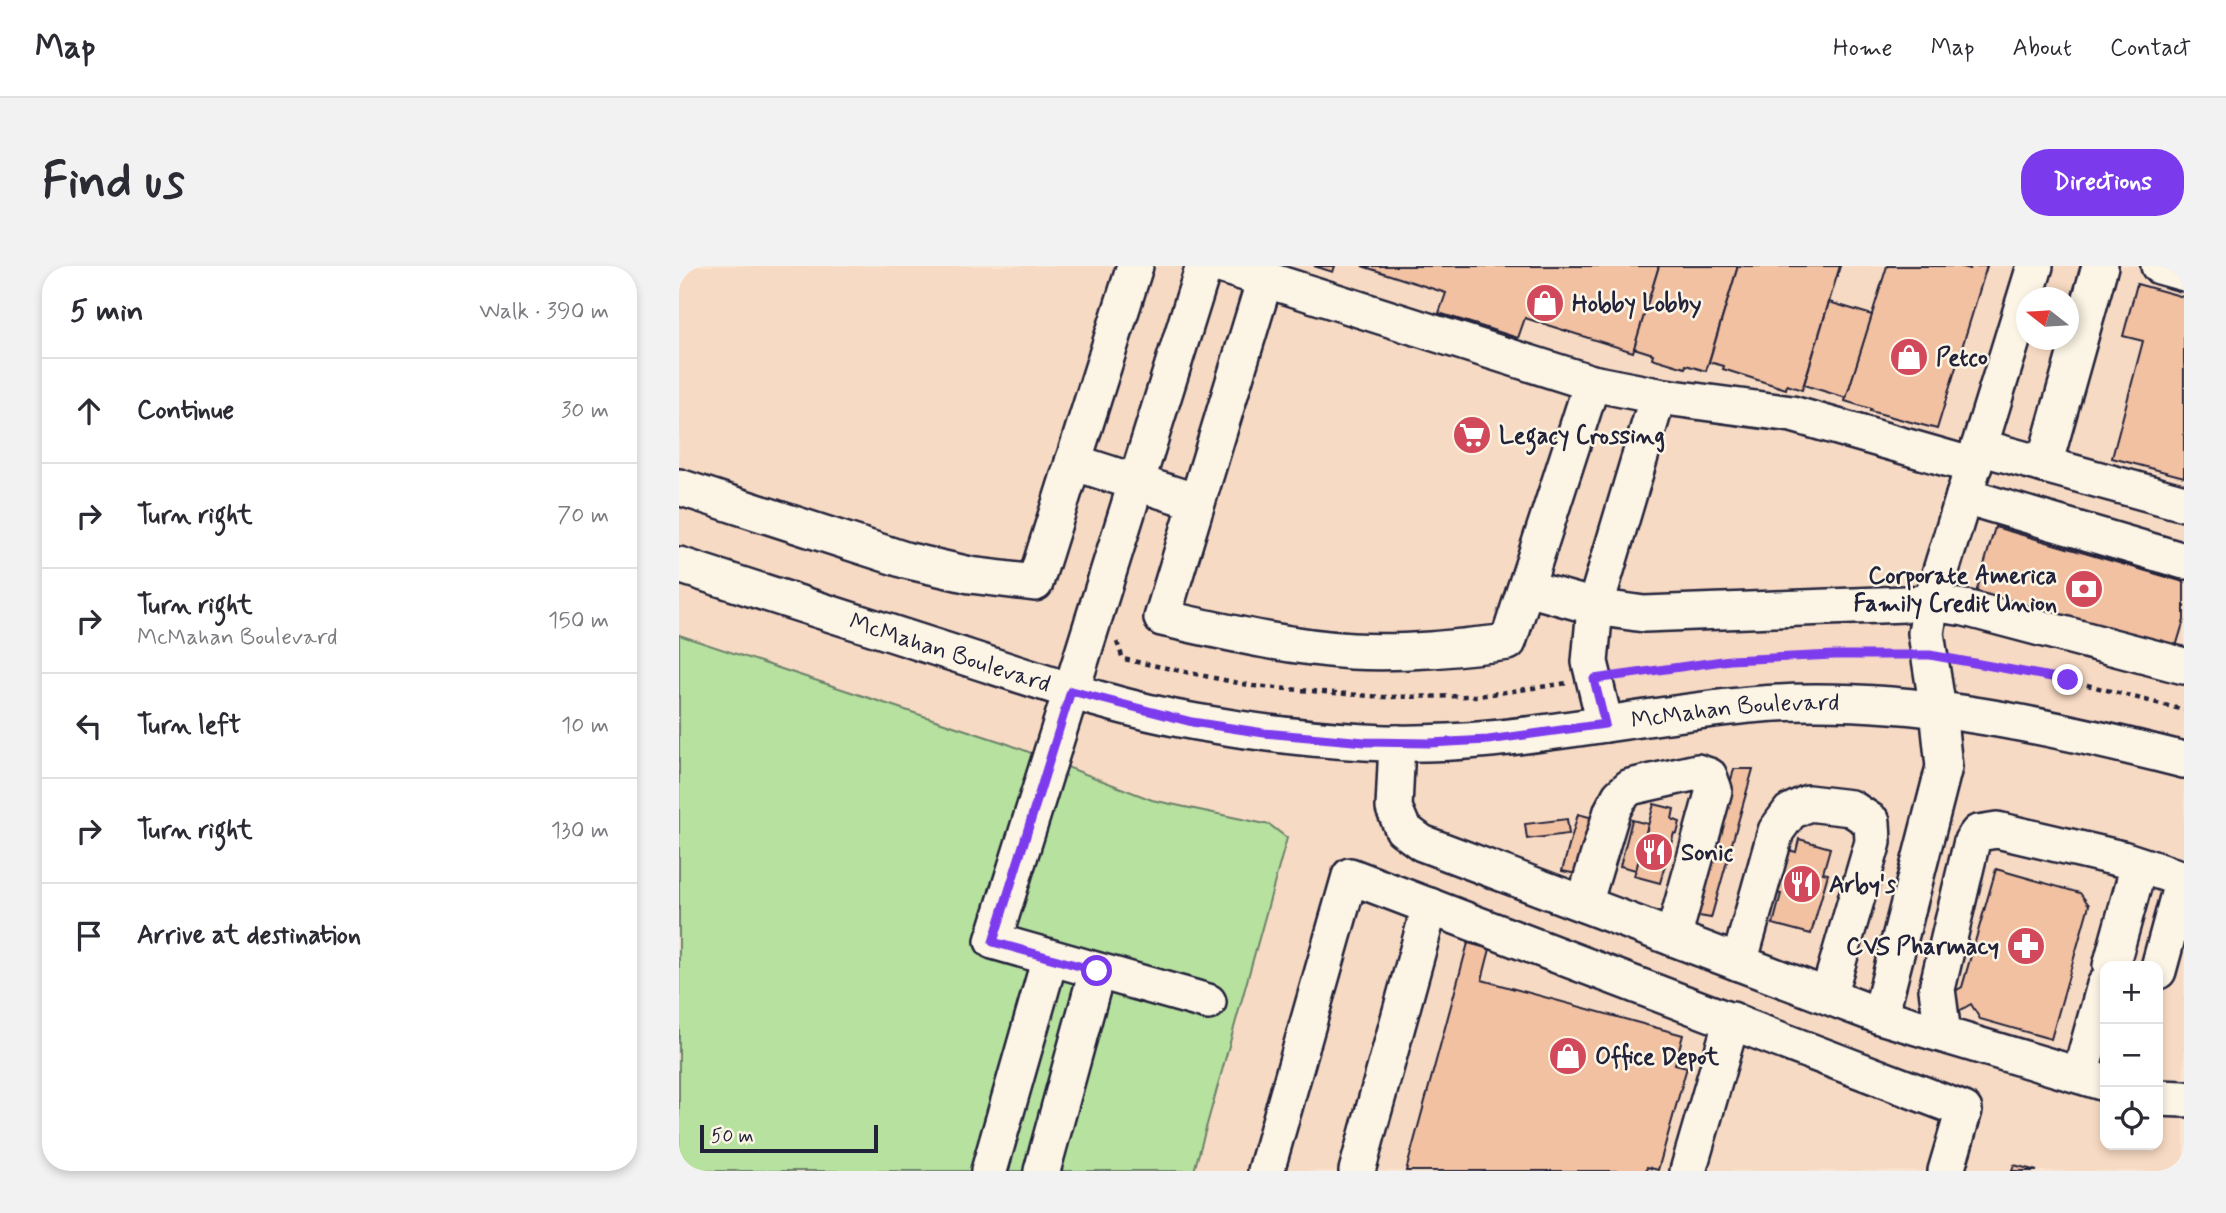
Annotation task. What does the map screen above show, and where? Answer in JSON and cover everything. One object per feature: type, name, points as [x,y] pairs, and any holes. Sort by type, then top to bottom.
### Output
[{"type":"street","points":[[679,487],[905,560],[970,575],[1035,583],[1135,266]]},
{"type":"street","points":[[1204,266],[993,942],[1208,1002]]},
{"type":"street","points":[[1223,266],[1592,383],[1658,396],[1792,414],[1972,470],[2184,561]]},
{"type":"street","points":[[1879,1016],[1944,767],[1926,633],[1931,603],[2035,266]]},
{"type":"street","points":[[2044,465],[2100,266]]},
{"type":"street","points":[[2159,266],[2184,273]]},
{"type":"street","points":[[1265,279],[1162,618],[1290,644],[1354,651],[1450,649],[1508,642],[1592,383]]},
{"type":"street","points":[[1605,724],[1590,662],[1595,607],[1658,396]]},
{"type":"street","points":[[1073,462],[1197,502]]},
{"type":"street","points":[[1972,470],[2044,465],[2184,503]]},
{"type":"street","name":"McMahan Boulevard","points":[[679,565],[1071,691],[1192,722],[1264,733],[1397,743],[1488,740],[1749,705],[1860,702],[1938,710],[2043,726],[2184,760]]},
{"type":"street","points":[[1527,588],[1595,607],[1644,614],[1931,603],[1965,608],[2184,666]]},
{"type":"street","points":[[1397,743],[1394,808],[1403,829],[1422,843],[1879,1016],[2093,1079],[2100,1024]]},
{"type":"street","points":[[1584,904],[1612,811],[1620,796],[1630,787],[1697,772],[1709,776],[1714,790],[1672,938]]},
{"type":"street","points":[[1739,963],[1776,831],[1790,812],[1808,803],[1851,808],[1872,822],[1873,842],[1829,996]]},
{"type":"street","points":[[1943,1034],[1937,989],[1972,841],[1979,833],[1997,830],[2122,859],[2183,879],[2161,961]]},
{"type":"street","points":[[2112,961],[2139,865]]},
{"type":"street","points":[[1917,873],[1962,884]]},
{"type":"street","points":[[1266,1171],[1350,876],[1965,1110],[1946,1171]]},
{"type":"street","points":[[1357,1171],[1430,906]]},
{"type":"street","points":[[989,1171],[1050,958]]},
{"type":"street","points":[[1042,1171],[1097,971]]},
{"type":"street","points":[[1688,1171],[1732,1020]]},
{"type":"street","points":[[2163,1098],[2184,1100]]},
{"type":"path","points":[[1092,624],[1115,635],[1123,659],[1253,686],[1383,697],[1478,696],[1730,660],[1834,655],[1930,655],[2068,680],[2184,709]]},
{"type":"shaded area","points":[[679,266],[2184,266],[2184,1171],[1194,1171],[1287,838],[1270,825],[1152,800],[1008,744],[679,635]]},
{"type":"green space","points":[[679,635],[1008,744],[1152,800],[1270,825],[1287,838],[1194,1171],[679,1171]]},
{"type":"building","points":[[1314,266],[1335,266],[1333,272]]},
{"type":"building","name":"Hobby Lobby","points":[[1362,266],[1659,266],[1633,352],[1525,318],[1518,338],[1439,313],[1446,293]]},
{"type":"building","points":[[1659,266],[1738,266],[1706,371],[1652,358],[1653,354],[1634,348]]},
{"type":"building","points":[[1738,266],[1840,266],[1802,390],[1787,385],[1786,389],[1709,362]]},
{"type":"building","name":"Petco","points":[[1887,266],[1959,266],[1970,269],[1971,266],[1987,266],[1937,429],[1870,411],[1871,409],[1845,401]]},
{"type":"building","points":[[2137,284],[2184,297],[2184,477],[2112,458],[2143,341],[2123,336]]},
{"type":"building","points":[[1829,302],[1872,315],[1846,398],[1804,385]]},
{"type":"building","points":[[1995,527],[2184,582],[2184,620],[2175,650],[1976,593]]},
{"type":"building","points":[[1734,769],[1753,769],[1711,918],[1693,915]]},
{"type":"building","name":"Sonic","points":[[1654,804],[1674,809],[1672,819],[1680,822],[1677,834],[1674,833],[1660,883],[1634,876]]},
{"type":"building","points":[[1578,814],[1593,818],[1577,874],[1562,871]]},
{"type":"building","points":[[1567,819],[1569,834],[1527,839],[1525,824]]},
{"type":"building","points":[[1632,820],[1648,824],[1636,870],[1620,866]]},
{"type":"building","name":"Arby's","points":[[1799,839],[1830,848],[1823,873],[1828,874],[1811,934],[1773,924],[1781,894],[1776,893],[1789,850],[1796,852]]},
{"type":"building","name":"CVS Pharmacy","points":[[1996,869],[2080,893],[2089,905],[2051,1039],[1980,1019],[1971,1004],[1952,1015],[1943,998],[1962,987]]},
{"type":"building","points":[[1468,943],[1490,949],[1482,980],[1683,1035],[1675,1064],[1687,1067],[1658,1170],[1647,1167],[1646,1171],[1406,1171]]},
{"type":"building","points":[[2014,1165],[2037,1171],[2012,1171]]},
{"type":"place","name":"Hobby Lobby","points":[[1545,303]]},
{"type":"place","name":"Petco","points":[[1909,357]]},
{"type":"place","name":"Legacy Crossing","points":[[1472,435]]},
{"type":"place","name":"Corporate America Family Credit Union","points":[[2084,589]]},
{"type":"place","name":"Sonic","points":[[1654,852]]},
{"type":"place","name":"Arby's","points":[[1802,884]]},
{"type":"place","name":"CVS Pharmacy","points":[[2026,946]]},
{"type":"place","name":"Office Depot","points":[[1568,1056]]},
{"type":"route","points":[[1097,971],[993,942],[1071,691],[1192,722],[1264,733],[1365,742],[1429,743],[1488,740],[1605,724],[1594,679],[1730,660],[1834,655],[1930,655],[2068,680]]}]
